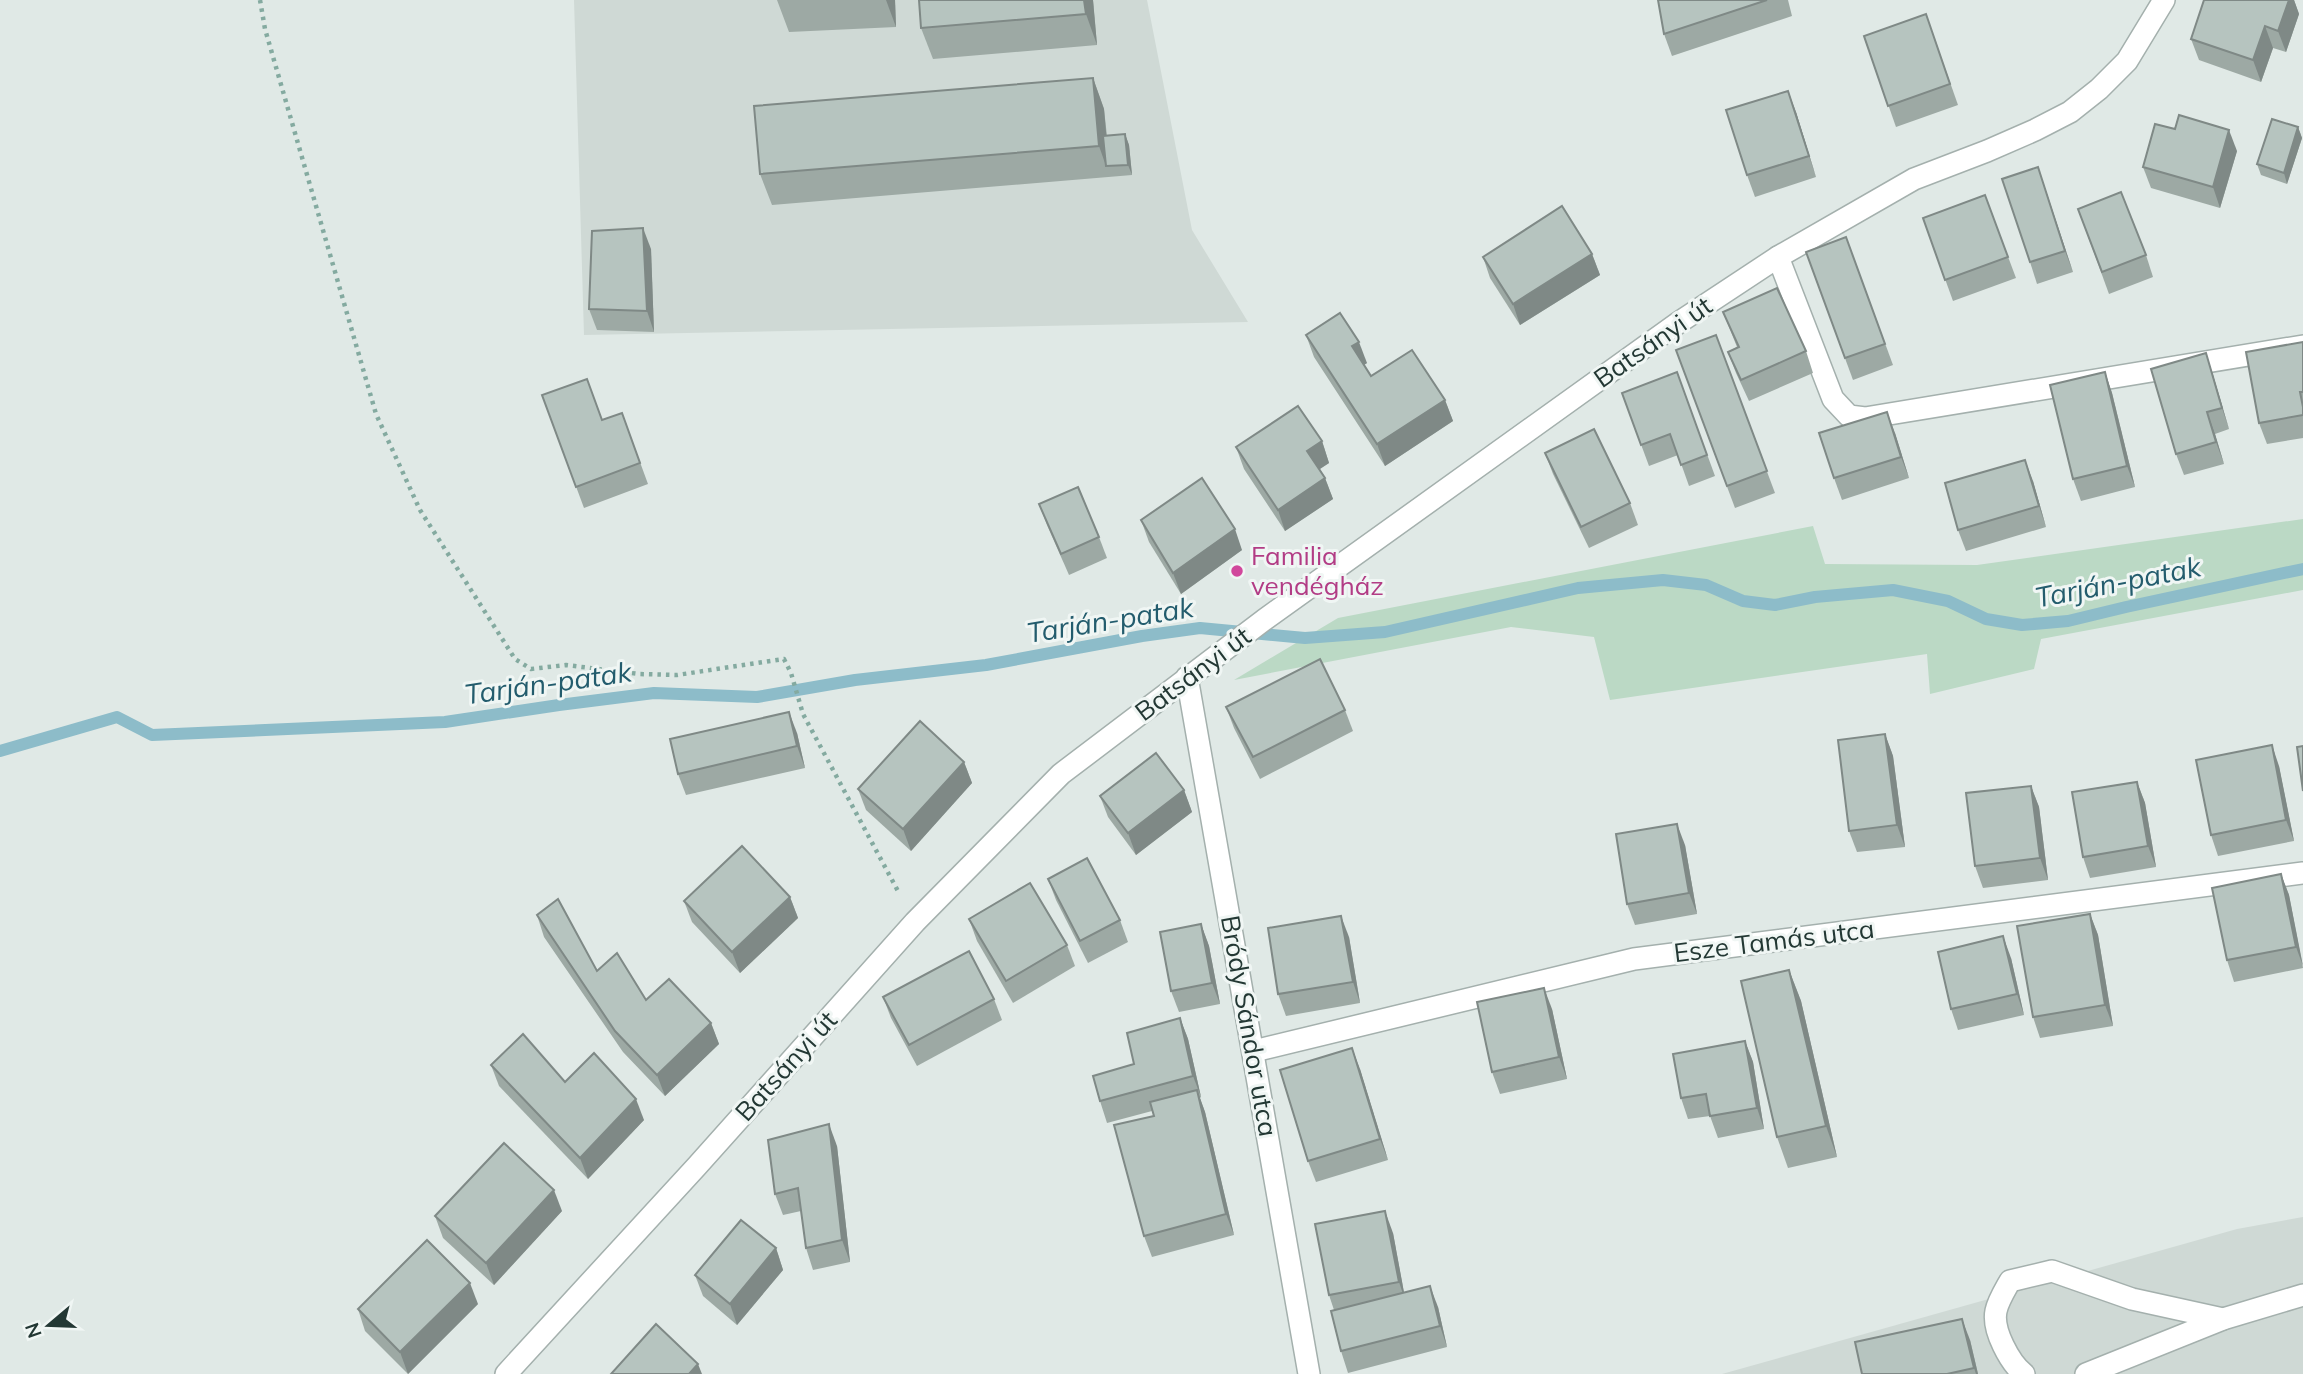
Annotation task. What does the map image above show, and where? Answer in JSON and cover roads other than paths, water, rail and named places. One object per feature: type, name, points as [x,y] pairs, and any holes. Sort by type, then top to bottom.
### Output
[{"type":"street","name":"Batsányi út","points":[[506,1374],[915,922],[1061,774],[1224,649],[1678,323],[1779,257],[1914,179],[1987,151],[2070,112],[2099,89],[2127,61],[2164,0]]},
{"type":"street","points":[[1779,257],[1833,399],[1849,416],[1865,418],[2303,346]]},
{"type":"street","name":"Bródy Sándor utca","points":[[1187,677],[1308,1374]]},
{"type":"street","name":"Esze Tamás utca","points":[[1254,1051],[1634,959],[2303,873]]},
{"type":"street","points":[[2024,1374],[2015,1368],[2000,1340],[1995,1312],[2010,1281],[2026,1276],[2052,1271],[2132,1299],[2223,1319]]},
{"type":"street","points":[[2086,1374],[2223,1319],[2303,1295]]},
{"type":"waterway","name":"Tarján-patak","points":[[0,751],[117,717],[152,735],[445,722],[654,693],[757,697],[855,680],[986,665],[1200,628],[1305,638],[1385,632],[1578,588],[1663,580],[1706,585],[1743,601],[1775,605],[1815,597],[1893,590],[1948,601],[1986,619],[2022,625],[2068,621],[2303,569]]},
{"type":"place","name":"Familia vendégház","points":[[1237,571]]}]
